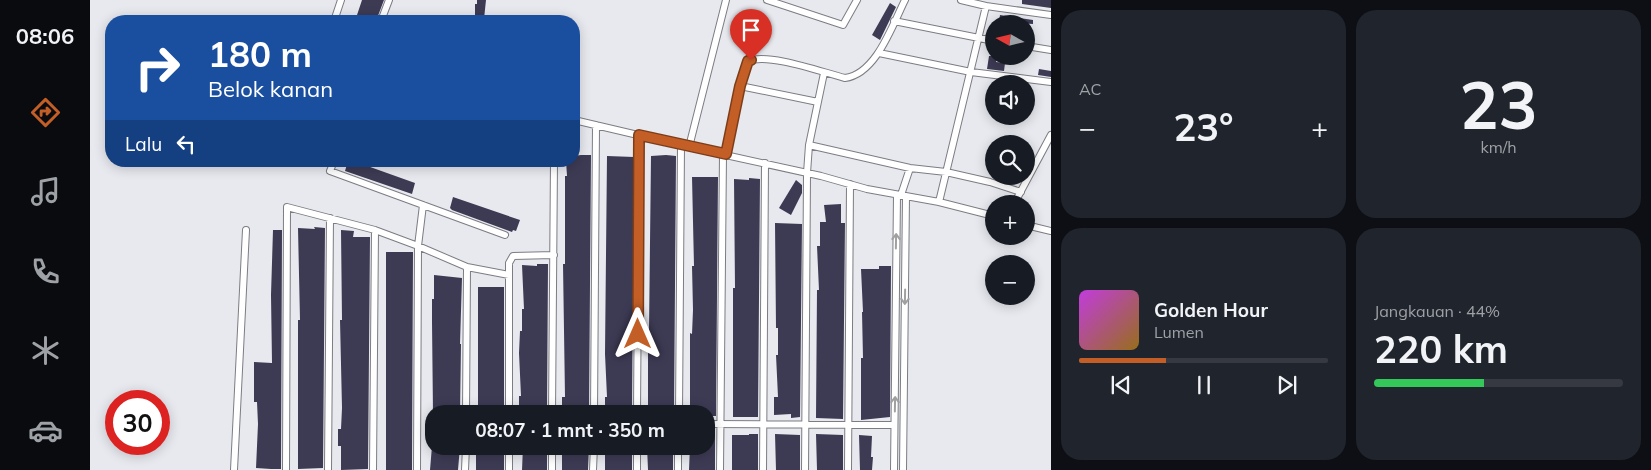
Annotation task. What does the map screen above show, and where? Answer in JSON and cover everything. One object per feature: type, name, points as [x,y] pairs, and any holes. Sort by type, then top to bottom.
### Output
[{"type":"street","points":[[336,15],[341,0]]},
{"type":"street","points":[[384,15],[389,0]]},
{"type":"street","points":[[689,147],[726,0]]},
{"type":"street","points":[[768,0],[844,25],[857,0]]},
{"type":"street","points":[[720,470],[724,154],[748,61],[772,59],[845,78],[854,77],[862,72],[879,53],[905,0]]},
{"type":"street","points":[[961,0],[975,1],[986,6],[1002,4],[1051,15]]},
{"type":"street","points":[[940,202],[986,6]]},
{"type":"street","points":[[894,20],[985,40]]},
{"type":"street","points":[[1035,47],[1051,50]]},
{"type":"street","points":[[879,53],[971,72],[1051,82]]},
{"type":"street","points":[[805,470],[807,173],[809,145],[824,73]]},
{"type":"street","points":[[740,86],[818,102]]},
{"type":"street","points":[[580,121],[985,214]]},
{"type":"street","points":[[594,405],[596,125]]},
{"type":"street","points":[[637,405],[639,135]]},
{"type":"street","points":[[1019,195],[1051,135]]},
{"type":"street","points":[[679,405],[681,145]]},
{"type":"street","points":[[809,145],[910,168],[946,172],[990,182],[1021,192]]},
{"type":"street","points":[[763,470],[765,163]]},
{"type":"street","points":[[332,167],[330,171],[505,235]]},
{"type":"street","points":[[552,405],[554,167]]},
{"type":"street","points":[[894,470],[901,195],[910,168]]},
{"type":"street","points":[[848,470],[850,184]]},
{"type":"street","points":[[901,195],[903,470]]},
{"type":"street","points":[[417,470],[418,246],[423,205]]},
{"type":"street","points":[[286,470],[288,207],[374,230],[467,266],[509,275]]},
{"type":"street","points":[[328,470],[330,218]]},
{"type":"street","points":[[1035,227],[1051,231]]},
{"type":"street","points":[[234,470],[246,230]]},
{"type":"street","points":[[373,470],[374,230]]},
{"type":"street","points":[[509,405],[509,263],[513,256],[554,254]]},
{"type":"street","points":[[466,405],[467,266]]},
{"type":"street","points":[[715,424],[894,425]]},
{"type":"street","points":[[465,470],[466,455]]},
{"type":"street","points":[[509,455],[509,470]]},
{"type":"street","points":[[552,455],[552,470]]},
{"type":"street","points":[[593,470],[594,455]]},
{"type":"street","points":[[636,470],[637,455]]},
{"type":"street","points":[[678,455],[678,470]]},
{"type":"building","points":[[362,0],[384,0],[378,15],[357,15]]},
{"type":"building","points":[[477,0],[486,0],[484,15],[475,15],[475,4],[477,4]]},
{"type":"building","points":[[1022,0],[1051,0],[1051,8],[1022,4]]},
{"type":"building","points":[[890,3],[896,7],[880,40],[872,35]]},
{"type":"building","points":[[988,65],[1005,65],[1004,71],[987,69]]},
{"type":"building","points":[[1039,69],[1051,71],[1051,77],[1038,75]]},
{"type":"building","points":[[580,155],[591,155],[589,405],[562,405],[562,397],[565,397],[563,264],[565,264],[565,176],[567,176],[566,167],[580,167]]},
{"type":"building","points":[[607,156],[634,157],[632,405],[605,405],[605,397],[607,397],[605,354]]},
{"type":"building","points":[[651,156],[676,156],[674,405],[648,405],[648,348],[646,348],[646,331],[649,331]]},
{"type":"building","points":[[346,167],[370,167],[415,183],[412,194],[345,171]]},
{"type":"building","points":[[692,177],[718,177],[716,416],[715,405],[690,405],[690,333],[692,334],[692,266],[694,266]]},
{"type":"building","points":[[749,178],[760,179],[758,417],[733,417],[734,179],[749,180]]},
{"type":"building","points":[[796,180],[802,185],[802,193],[791,215],[779,208]]},
{"type":"building","points":[[453,197],[520,220],[516,231],[513,230],[512,232],[452,210],[450,208]]},
{"type":"building","points":[[841,204],[841,223],[845,223],[843,419],[816,418],[817,290],[819,290],[817,246],[820,246],[820,222],[826,222],[824,205]]},
{"type":"building","points":[[775,223],[802,224],[800,417],[791,418],[791,414],[774,415],[774,397],[778,397]]},
{"type":"building","points":[[314,227],[325,228],[323,468],[298,469],[298,320],[300,320],[298,228],[315,229]]},
{"type":"building","points":[[273,230],[282,230],[281,469],[256,468],[258,424],[257,402],[254,402],[254,362],[272,363],[271,295]]},
{"type":"building","points":[[341,230],[354,231],[353,237],[370,237],[368,469],[341,470],[341,446],[338,446],[338,429],[341,429],[342,408],[340,320],[342,320]]},
{"type":"building","points":[[386,252],[413,252],[412,470],[386,470]]},
{"type":"building","points":[[537,264],[548,264],[547,405],[519,405],[519,396],[521,396],[520,331],[522,331],[522,309],[524,309],[522,265],[537,266]]},
{"type":"building","points":[[879,266],[891,266],[890,417],[861,420],[863,312],[861,269],[879,269]]},
{"type":"building","points":[[434,275],[462,278],[460,405],[433,405],[432,299],[434,299]]},
{"type":"building","points":[[478,287],[504,287],[504,405],[478,405]]},
{"type":"building","points":[[758,434],[758,470],[732,470],[732,435]]},
{"type":"building","points":[[775,434],[800,435],[800,470],[776,470]]},
{"type":"building","points":[[816,434],[843,435],[843,470],[817,470]]},
{"type":"building","points":[[859,435],[872,436],[872,470],[860,470]]},
{"type":"building","points":[[431,455],[459,455],[458,470],[430,470]]},
{"type":"building","points":[[476,455],[504,455],[504,470],[476,470]]},
{"type":"building","points":[[523,455],[547,455],[547,470],[522,470]]},
{"type":"building","points":[[562,455],[589,455],[588,470],[562,470]]},
{"type":"building","points":[[605,455],[632,455],[632,470],[605,470]]},
{"type":"building","points":[[647,455],[673,455],[673,470],[648,470]]},
{"type":"building","points":[[690,455],[715,455],[715,470],[689,470]]},
{"type":"route","points":[[638,334],[639,135],[726,154],[740,86],[748,61],[751,60]]}]
